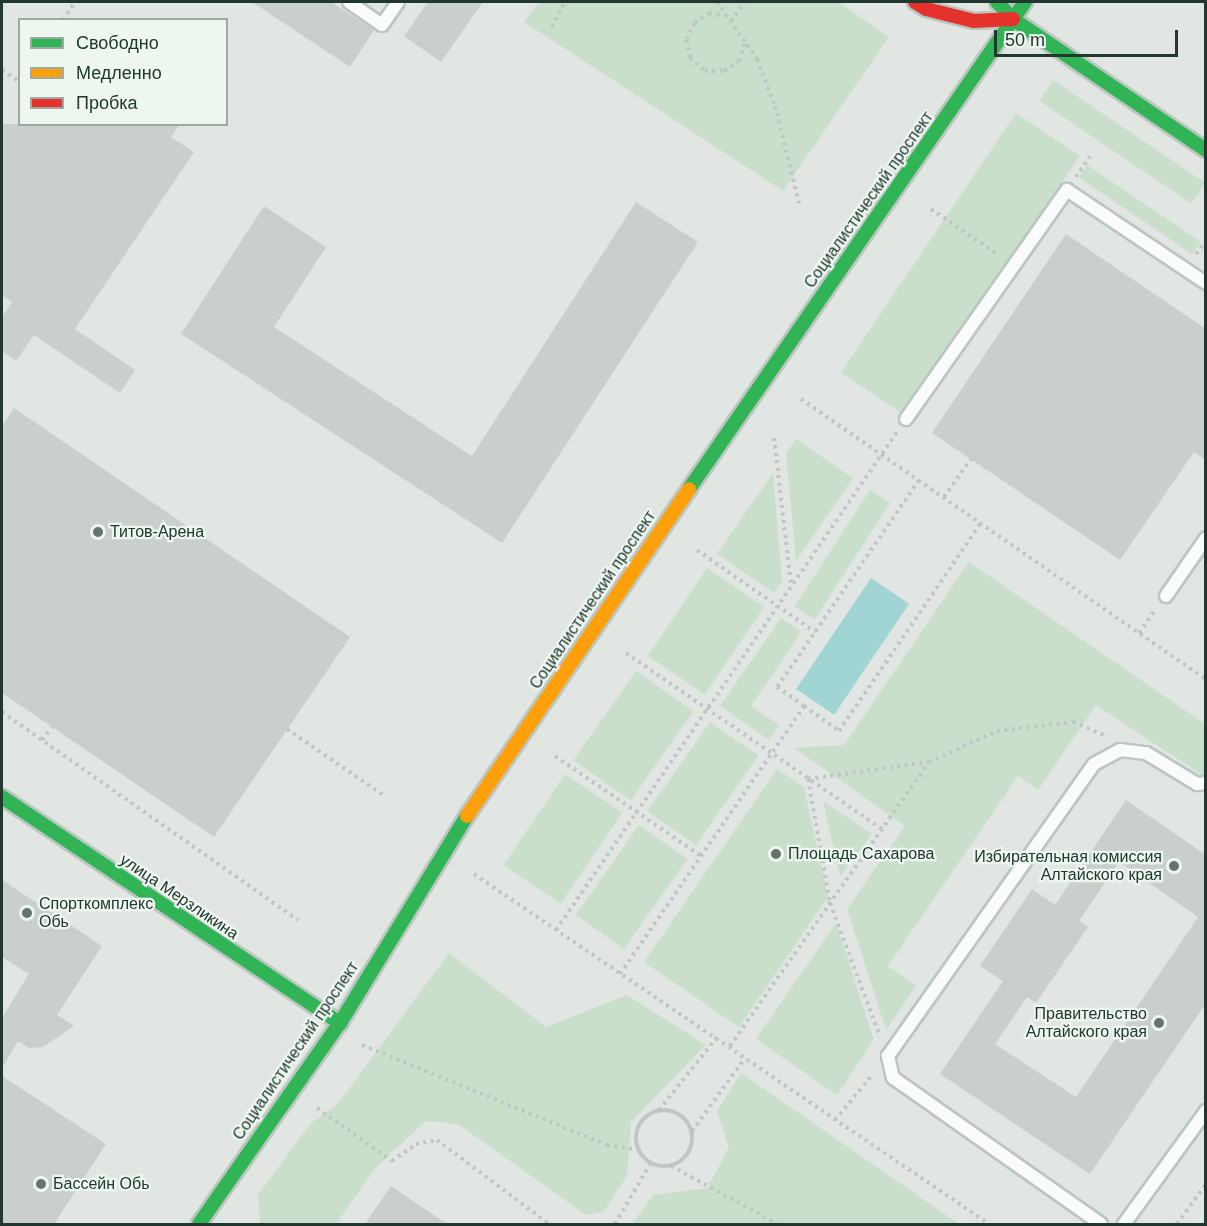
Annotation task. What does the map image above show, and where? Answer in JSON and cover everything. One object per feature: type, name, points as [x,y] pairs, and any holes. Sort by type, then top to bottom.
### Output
[{"type":"street","points":[[915,2],[926,9],[974,21],[1014,19]]},
{"type":"street","points":[[997,2],[1014,19],[1206,150]]},
{"type":"street","name":"Социалистический проспект","points":[[199,1224],[340,1023],[438,859],[555,683],[1025,2]]},
{"type":"street","name":"улица Мерзликина","points":[[2,797],[340,1023]]},
{"type":"lane","points":[[349,2],[382,25],[398,2]]},
{"type":"lane","points":[[906,419],[1067,190],[1206,283]]},
{"type":"lane","points":[[1166,596],[1206,538]]},
{"type":"lane","points":[[1101,1224],[893,1078],[888,1056],[1094,764],[1120,750],[1146,753],[1197,784],[1206,783]]},
{"type":"lane","points":[[1124,1224],[1206,1111]]},
{"type":"path","points":[[64,18],[75,2]]},
{"type":"path","points":[[552,27],[565,2]]},
{"type":"path","points":[[717,2],[757,59],[775,106],[799,203]]},
{"type":"path","points":[[730,19],[746,2]]},
{"type":"path","points":[[730,19],[710,13],[694,22],[686,40],[690,58],[705,71],[724,71],[739,60],[745,42]]},
{"type":"path","points":[[2,70],[18,81]]},
{"type":"path","points":[[931,209],[1015,267]]},
{"type":"path","points":[[801,399],[1206,679]]},
{"type":"path","points":[[556,930],[906,419]]},
{"type":"path","points":[[774,438],[791,586]]},
{"type":"path","points":[[944,497],[971,459]]},
{"type":"path","points":[[919,480],[777,687],[804,706],[839,730],[981,523]]},
{"type":"path","points":[[697,550],[815,632]]},
{"type":"path","points":[[1139,633],[1166,596]]},
{"type":"path","points":[[626,653],[884,830]]},
{"type":"path","points":[[620,974],[804,706]]},
{"type":"path","points":[[2,712],[298,920]]},
{"type":"path","points":[[808,779],[929,762],[997,730],[1073,722],[1115,740]]},
{"type":"path","points":[[42,740],[52,727]]},
{"type":"path","points":[[287,729],[383,795]]},
{"type":"path","points":[[555,756],[701,856]]},
{"type":"path","points":[[730,1046],[884,830],[929,762]]},
{"type":"path","points":[[808,779],[830,903],[888,1056],[836,1120]]},
{"type":"path","points":[[474,874],[989,1224]]},
{"type":"path","points":[[717,1037],[659,1110],[640,1123],[636,1132],[638,1150],[650,1164],[670,1166],[778,1224]]},
{"type":"path","points":[[362,1045],[607,1145],[638,1150]]},
{"type":"path","points":[[670,1166],[690,1150],[692,1131],[745,1058]]},
{"type":"path","points":[[317,1108],[392,1161],[416,1144],[437,1140],[549,1224]]},
{"type":"path","points":[[659,1110],[681,1115],[692,1131]]},
{"type":"path","points":[[615,1224],[650,1164]]},
{"type":"path","points":[[1177,1224],[1206,1184]]},
{"type":"green space","points":[[539,2],[838,2],[889,37],[783,191],[524,22]]},
{"type":"green space","points":[[1053,80],[1206,183],[1192,204],[1039,101]]},
{"type":"green space","points":[[1016,113],[1080,156],[905,416],[841,372]]},
{"type":"green space","points":[[1087,165],[1201,242],[1192,254],[1079,177]]},
{"type":"green space","points":[[796,439],[853,478],[796,561],[786,453]]},
{"type":"green space","points":[[773,473],[782,581],[774,593],[717,554]]},
{"type":"green space","points":[[870,490],[890,503],[814,620],[794,607]]},
{"type":"green space","points":[[969,562],[1205,724],[1205,777],[1096,705],[1038,790],[1018,776],[888,966],[916,986],[886,1030],[847,909],[905,826],[794,748],[844,745]]},
{"type":"green space","points":[[707,568],[764,607],[705,694],[648,656]]},
{"type":"green space","points":[[781,618],[801,632],[751,706],[779,725],[769,740],[720,706]]},
{"type":"green space","points":[[636,671],[693,711],[631,800],[573,760]]},
{"type":"green space","points":[[710,722],[758,756],[696,845],[647,811]]},
{"type":"green space","points":[[777,769],[804,787],[828,897],[739,1027],[644,962]]},
{"type":"green space","points":[[565,774],[622,813],[561,904],[503,865]]},
{"type":"green space","points":[[823,801],[872,834],[840,876]]},
{"type":"green space","points":[[639,825],[687,859],[624,949],[576,915]]},
{"type":"green space","points":[[836,923],[874,1040],[837,1095],[756,1039]]},
{"type":"green space","points":[[449,953],[546,1027],[627,995],[706,1045],[631,1122],[627,1176],[604,1211],[586,1215],[458,1124],[426,1121],[376,1167],[336,1224],[260,1224],[258,1195],[311,1123],[337,1105]]},
{"type":"green space","points":[[741,1073],[959,1224],[632,1224],[653,1195],[707,1188],[729,1148],[717,1111]]},
{"type":"water","points":[[871,578],[909,604],[834,715],[796,689]]},
{"type":"building","points":[[252,2],[331,2],[374,30],[350,67]]},
{"type":"building","points":[[428,2],[483,2],[441,62],[404,36]]},
{"type":"building","points":[[2,124],[18,124],[18,126],[179,126],[171,137],[194,152],[75,329],[135,370],[120,393],[34,335],[16,361],[2,351],[2,318],[12,302],[2,295]]},
{"type":"building","points":[[636,202],[698,242],[502,543],[181,334],[264,206],[326,247],[274,327],[472,456]]},
{"type":"building","points":[[1066,234],[1206,329],[1206,460],[1194,452],[1120,560],[932,433]]},
{"type":"building","name":"Титов-Арена","points":[[14,408],[350,637],[214,837],[2,693],[2,426]]},
{"type":"building","points":[[1126,800],[1206,855],[1206,1003],[1090,1174],[940,1074],[1003,981],[980,966],[1032,889],[1055,905]],"holes":[[[1119,862],[1198,917],[1076,1097],[995,1044],[1027,997],[1036,1003],[1088,927],[1079,921]]]},
{"type":"building","name":"Спорткомплекс Обь","points":[[2,880],[102,946],[57,1015],[74,1026],[43,1047],[29,1048],[18,1041],[2,1068],[2,1018],[29,974],[2,957]]},
{"type":"building","name":"Бассейн Обь","points":[[2,1076],[106,1144],[54,1224],[2,1224]]},
{"type":"building","points":[[391,1186],[447,1224],[365,1224]]},
{"type":"traffic: fast","points":[[997,2],[1013,19],[1206,150]]},
{"type":"traffic: fast","points":[[689,489],[1025,2]]},
{"type":"traffic: fast","points":[[2,797],[340,1023]]},
{"type":"traffic: fast","points":[[199,1224],[340,1023],[467,816]]},
{"type":"traffic: slow","points":[[467,816],[689,489]]},
{"type":"traffic: jam","points":[[915,2],[926,9],[974,21],[1013,19]]},
{"type":"place","name":"Титов-Арена","points":[[98,532]]},
{"type":"place","name":"Площадь Сахарова","points":[[776,854]]},
{"type":"place","name":"Избирательная комиссия Алтайского края","points":[[1174,866]]},
{"type":"place","name":"Спорткомплекс Обь","points":[[27,913]]},
{"type":"place","name":"Правительство Алтайского края","points":[[1159,1023]]},
{"type":"place","name":"Бассейн Обь","points":[[41,1184]]}]
